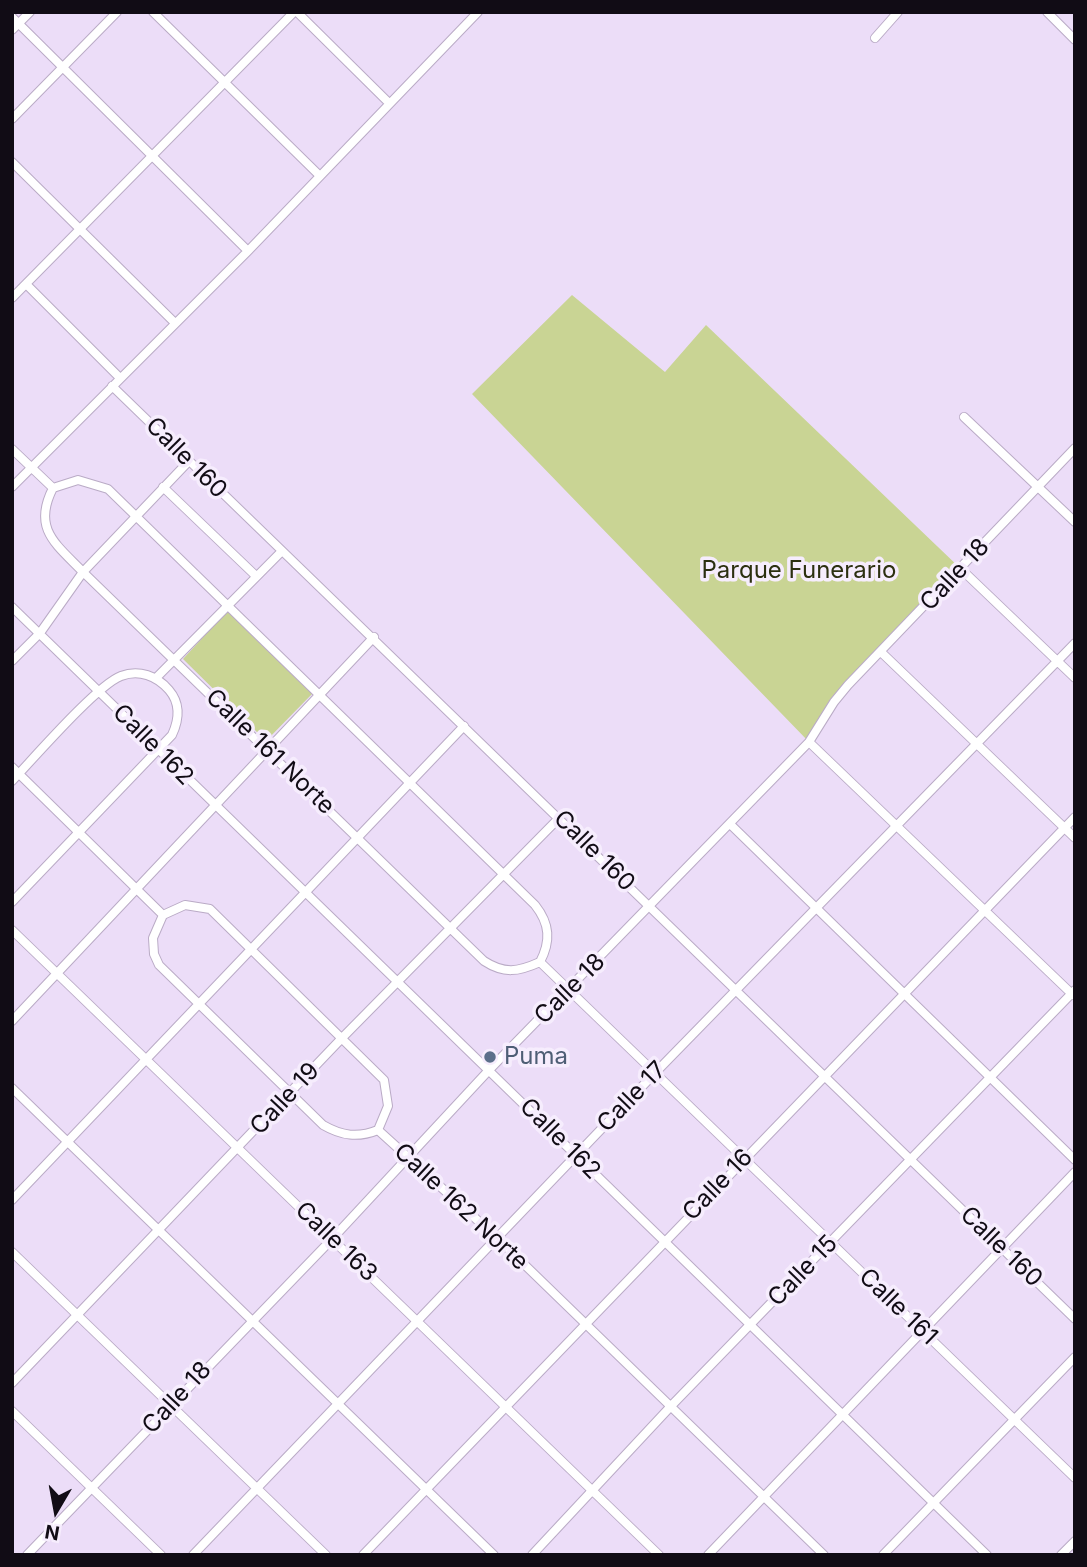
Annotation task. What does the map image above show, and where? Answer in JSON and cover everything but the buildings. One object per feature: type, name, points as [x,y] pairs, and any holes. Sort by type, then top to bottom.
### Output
[{"type":"street","points":[[30,12],[14,24],[154,155],[248,251]]},
{"type":"street","points":[[12,119],[117,12]]},
{"type":"street","points":[[153,12],[319,176]]},
{"type":"street","points":[[12,299],[295,12],[388,102]]},
{"type":"street","points":[[12,487],[248,251],[388,102],[407,89],[478,12]]},
{"type":"street","points":[[875,38],[898,12]]},
{"type":"street","points":[[1047,12],[1075,40]]},
{"type":"street","points":[[12,162],[175,323]]},
{"type":"street","points":[[27,285],[120,378]]},
{"type":"street","name":"Calle 160","points":[[112,386],[281,552],[374,637],[560,817],[1075,1319]]},
{"type":"street","points":[[964,417],[1075,522]]},
{"type":"street","name":"Calle 18","points":[[27,1555],[332,1238],[490,1069],[731,825],[809,742],[834,702],[1075,447]]},
{"type":"street","points":[[12,449],[53,488],[78,480],[108,489],[229,603],[544,916],[548,927],[547,943],[540,962]]},
{"type":"street","points":[[12,661],[40,633],[83,572],[190,461]]},
{"type":"street","points":[[163,487],[256,576]]},
{"type":"street","name":"Calle 161 Norte","points":[[53,488],[45,503],[46,527],[52,540],[83,572],[450,928],[495,968],[520,971],[540,962]]},
{"type":"street","points":[[156,678],[281,552]]},
{"type":"street","points":[[961,569],[1075,678]]},
{"type":"street","name":"Calle 162","points":[[12,607],[987,1555]]},
{"type":"street","points":[[12,1021],[216,807],[319,692],[374,637]]},
{"type":"street","name":"Calle 17","points":[[193,1555],[654,1073],[1075,643]]},
{"type":"street","points":[[882,653],[1075,838]]},
{"type":"street","points":[[12,902],[79,832],[160,750],[177,725],[178,710],[170,691],[156,678],[134,673],[122,675],[99,692],[14,774],[79,832],[163,915],[153,938],[154,954],[159,965],[198,1005],[290,1094],[335,1132],[356,1136],[378,1130]]},
{"type":"street","points":[[12,1200],[464,726]]},
{"type":"street","points":[[809,742],[1073,993]]},
{"type":"street","name":"Calle 19","points":[[12,1383],[79,1316],[342,1038],[560,817]]},
{"type":"street","name":"Calle 16","points":[[363,1555],[1075,817]]},
{"type":"street","points":[[731,825],[1075,1160]]},
{"type":"street","name":"Calle 162 Norte","points":[[163,915],[185,905],[209,909],[253,949],[384,1080],[388,1105],[378,1130],[672,1405],[824,1555]]},
{"type":"street","name":"Calle 163","points":[[12,930],[659,1555]]},
{"type":"street","name":"Calle 161","points":[[540,962],[1075,1478]]},
{"type":"street","name":"Calle 15","points":[[532,1555],[672,1405],[1073,993]]},
{"type":"street","points":[[12,1088],[337,1406],[428,1488],[494,1555]]},
{"type":"street","points":[[708,1555],[1075,1172]]},
{"type":"street","points":[[12,1252],[326,1555]]},
{"type":"street","points":[[883,1555],[1075,1357]]},
{"type":"street","points":[[12,1411],[161,1555]]},
{"type":"street","points":[[1061,1555],[1075,1541]]},
{"type":"green space","name":"Parque Funerario","points":[[572,295],[665,372],[706,325],[961,569],[833,696],[809,742],[472,394]]},
{"type":"green space","points":[[228,610],[313,693],[266,741],[183,659]]},
{"type":"place","name":"Puma","points":[[490,1057]]}]
